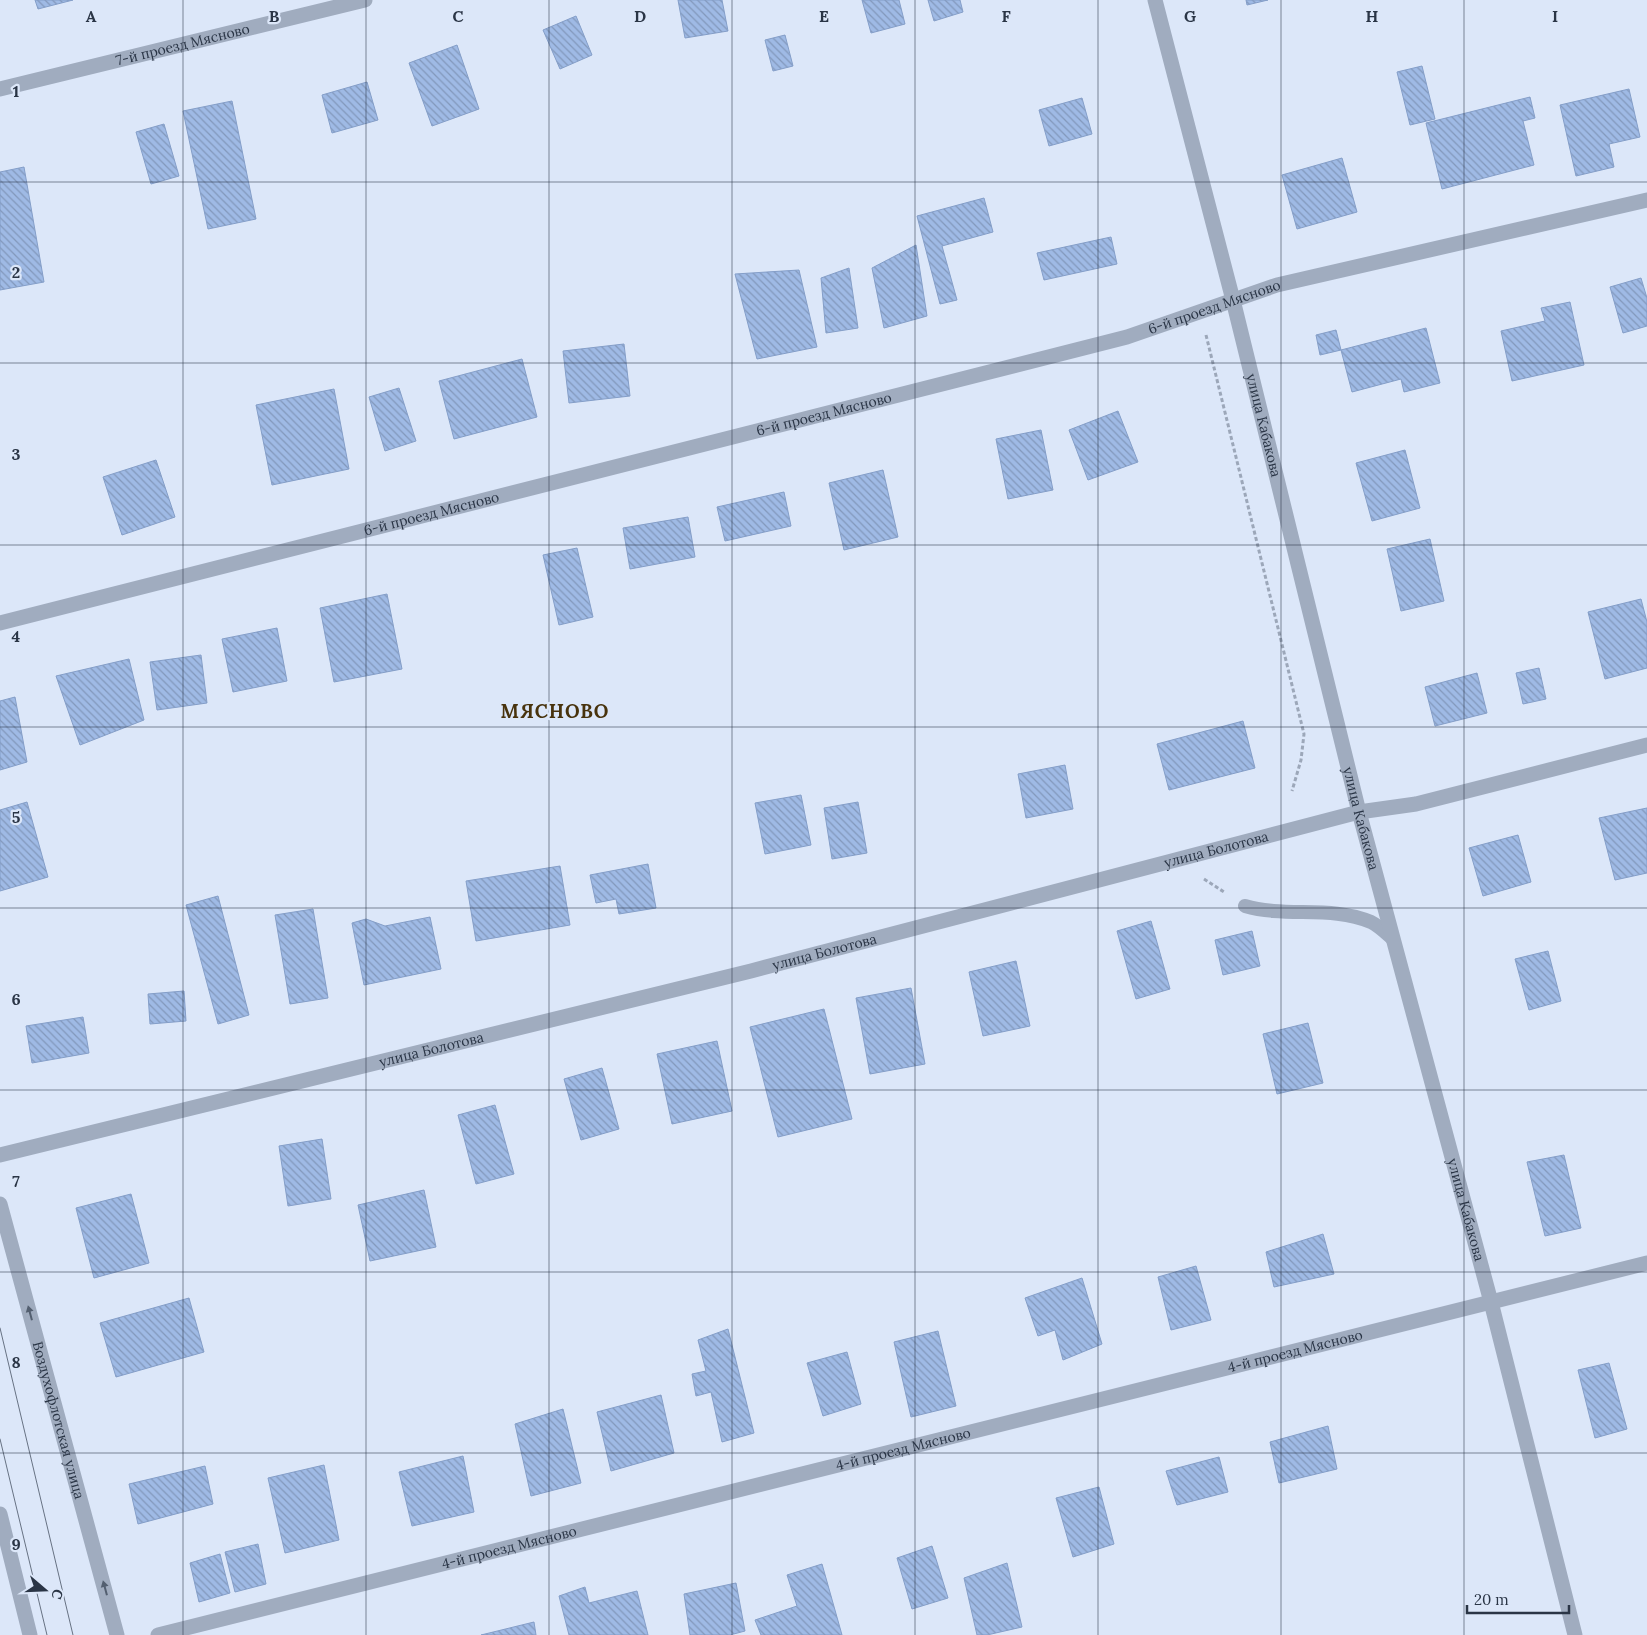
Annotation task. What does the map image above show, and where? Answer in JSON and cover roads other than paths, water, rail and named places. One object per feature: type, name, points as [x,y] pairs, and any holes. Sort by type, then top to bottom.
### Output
[{"type":"street","name":"7-й проезд Мясново","points":[[0,90],[365,0]]},
{"type":"street","name":"улица Кабакова","points":[[1155,0],[1233,300],[1359,812],[1491,1302],[1575,1635]]},
{"type":"street","name":"6-й проезд Мясново","points":[[0,623],[1118,340],[1277,285],[1647,200]]},
{"type":"street","name":"улица Болотова","points":[[0,1155],[751,971],[1359,812],[1416,804],[1647,745]]},
{"type":"street","name":"Воздухофлотская улица","points":[[0,1204],[117,1635]]},
{"type":"street","name":"4-й проезд Мясново","points":[[158,1635],[1647,1263]]},
{"type":"street","points":[[0,1514],[30,1635]]},
{"type":"lane","points":[[1245,906],[1259,910],[1352,916],[1374,923],[1393,939]]},
{"type":"tram line","points":[[0,1328],[73,1635]]},
{"type":"tram line","points":[[0,1439],[47,1635]]},
{"type":"district","name":"МЯСНОВО","points":[[555,711]]}]
